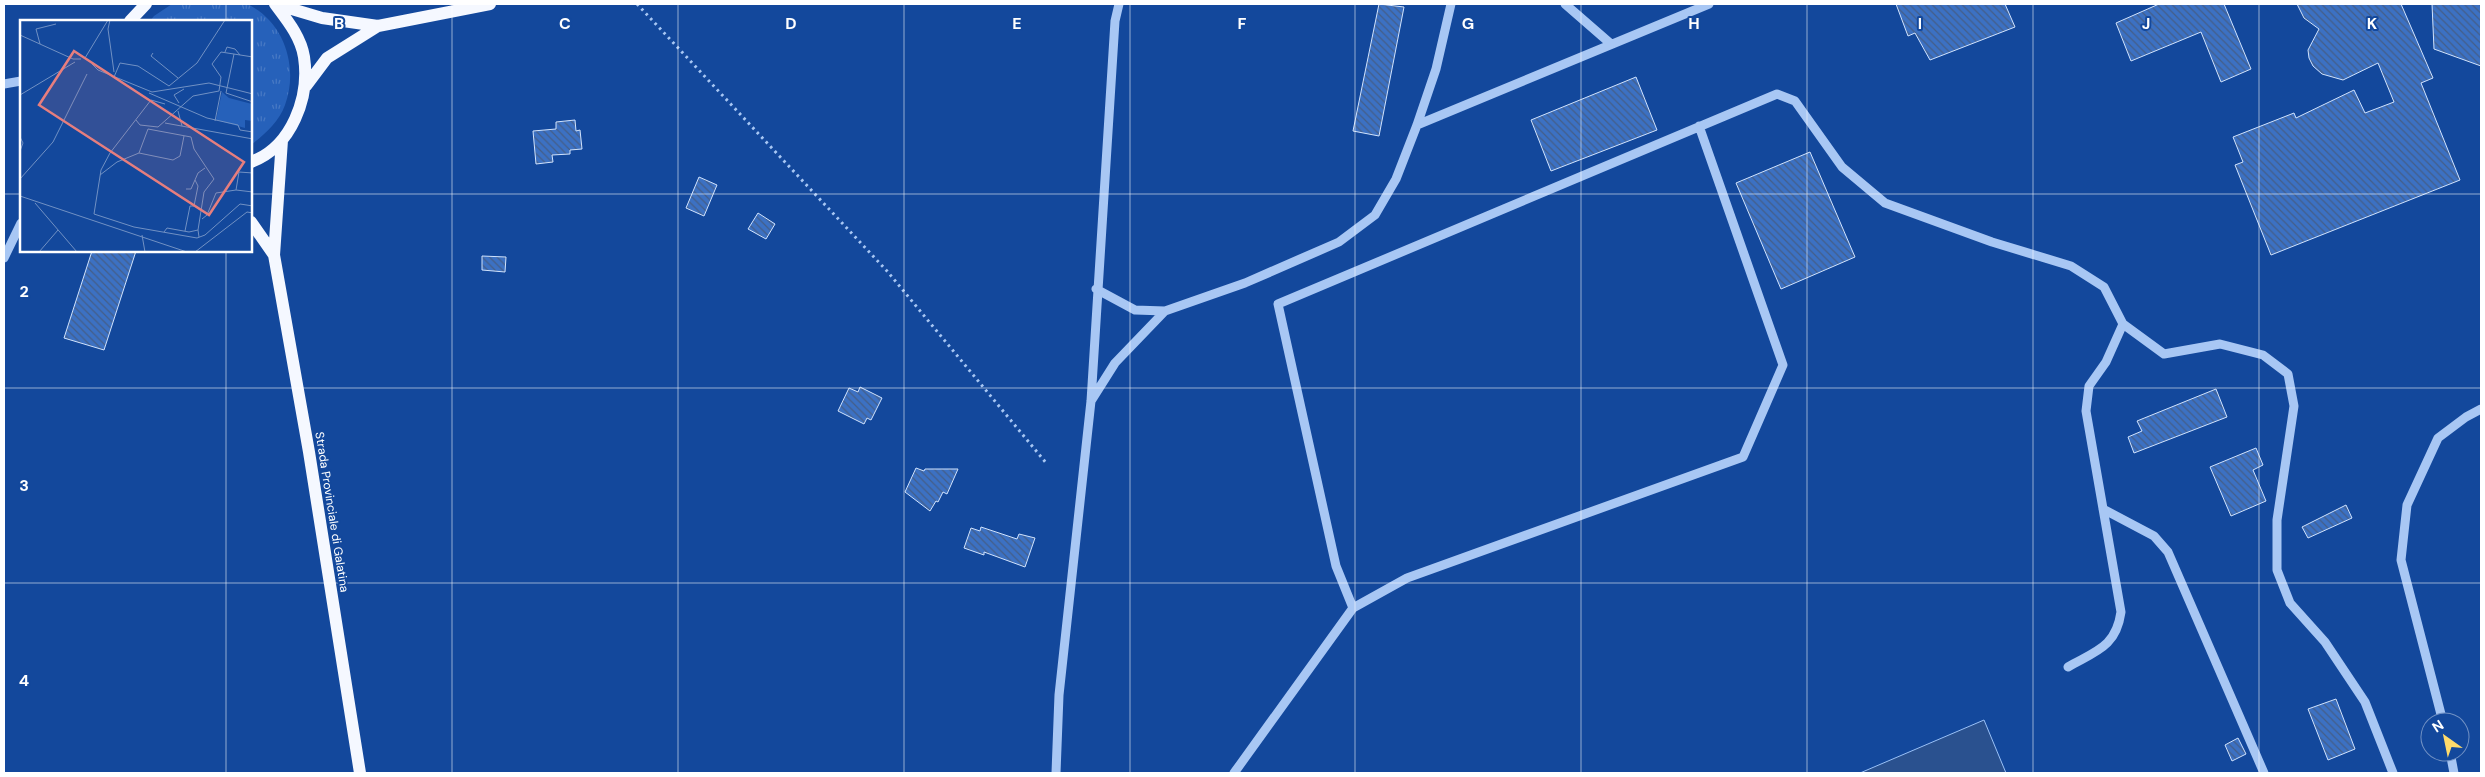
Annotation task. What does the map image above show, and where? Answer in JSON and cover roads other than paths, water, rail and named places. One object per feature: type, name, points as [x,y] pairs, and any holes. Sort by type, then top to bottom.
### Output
[{"type":"main road","points":[[131,20],[146,4]]},
{"type":"main road","points":[[275,4],[322,18],[378,26],[490,4]]},
{"type":"main road","name":"Strada Provinciale di Galatina","points":[[252,161],[282,140],[298,114],[306,86],[304,56],[294,28],[275,4]]},
{"type":"main road","points":[[306,86],[326,58],[378,26]]},
{"type":"main road","name":"Strada Provinciale di Galatina","points":[[282,140],[274,255],[309,452],[360,773]]},
{"type":"main road","name":"Strada Provinciale di Galatina","points":[[252,223],[274,255]]},
{"type":"street","points":[[1056,773],[1059,695],[1090,401],[1115,21],[1119,4]]},
{"type":"street","points":[[1096,289],[1136,310],[1165,311],[1245,283],[1339,242],[1375,215],[1396,179],[1417,126],[1436,70],[1451,4]]},
{"type":"street","points":[[1566,4],[1611,44]]},
{"type":"street","points":[[1417,126],[1708,4]]},
{"type":"street","points":[[4,84],[20,81]]},
{"type":"street","points":[[1353,608],[1336,566],[1278,304],[1777,94],[1795,101],[1842,167],[1886,203],[1992,242],[2070,266],[2104,287],[2123,324],[2164,354],[2220,344],[2263,355],[2288,374],[2294,406],[2277,520],[2276,570],[2290,603],[2325,642],[2365,702],[2394,773]]},
{"type":"street","points":[[1234,773],[1353,608],[1407,578],[1743,457],[1783,365],[1699,126]]},
{"type":"street","points":[[4,258],[20,225]]},
{"type":"street","points":[[1090,401],[1115,364],[1165,311]]},
{"type":"street","points":[[2068,667],[2108,644],[2119,630],[2121,612],[2086,411],[2089,386],[2106,362],[2123,324]]},
{"type":"street","points":[[2440,712],[2401,560],[2407,505],[2438,438],[2466,417],[2481,409]]},
{"type":"street","points":[[2103,509],[2154,536],[2168,552],[2264,773]]}]
